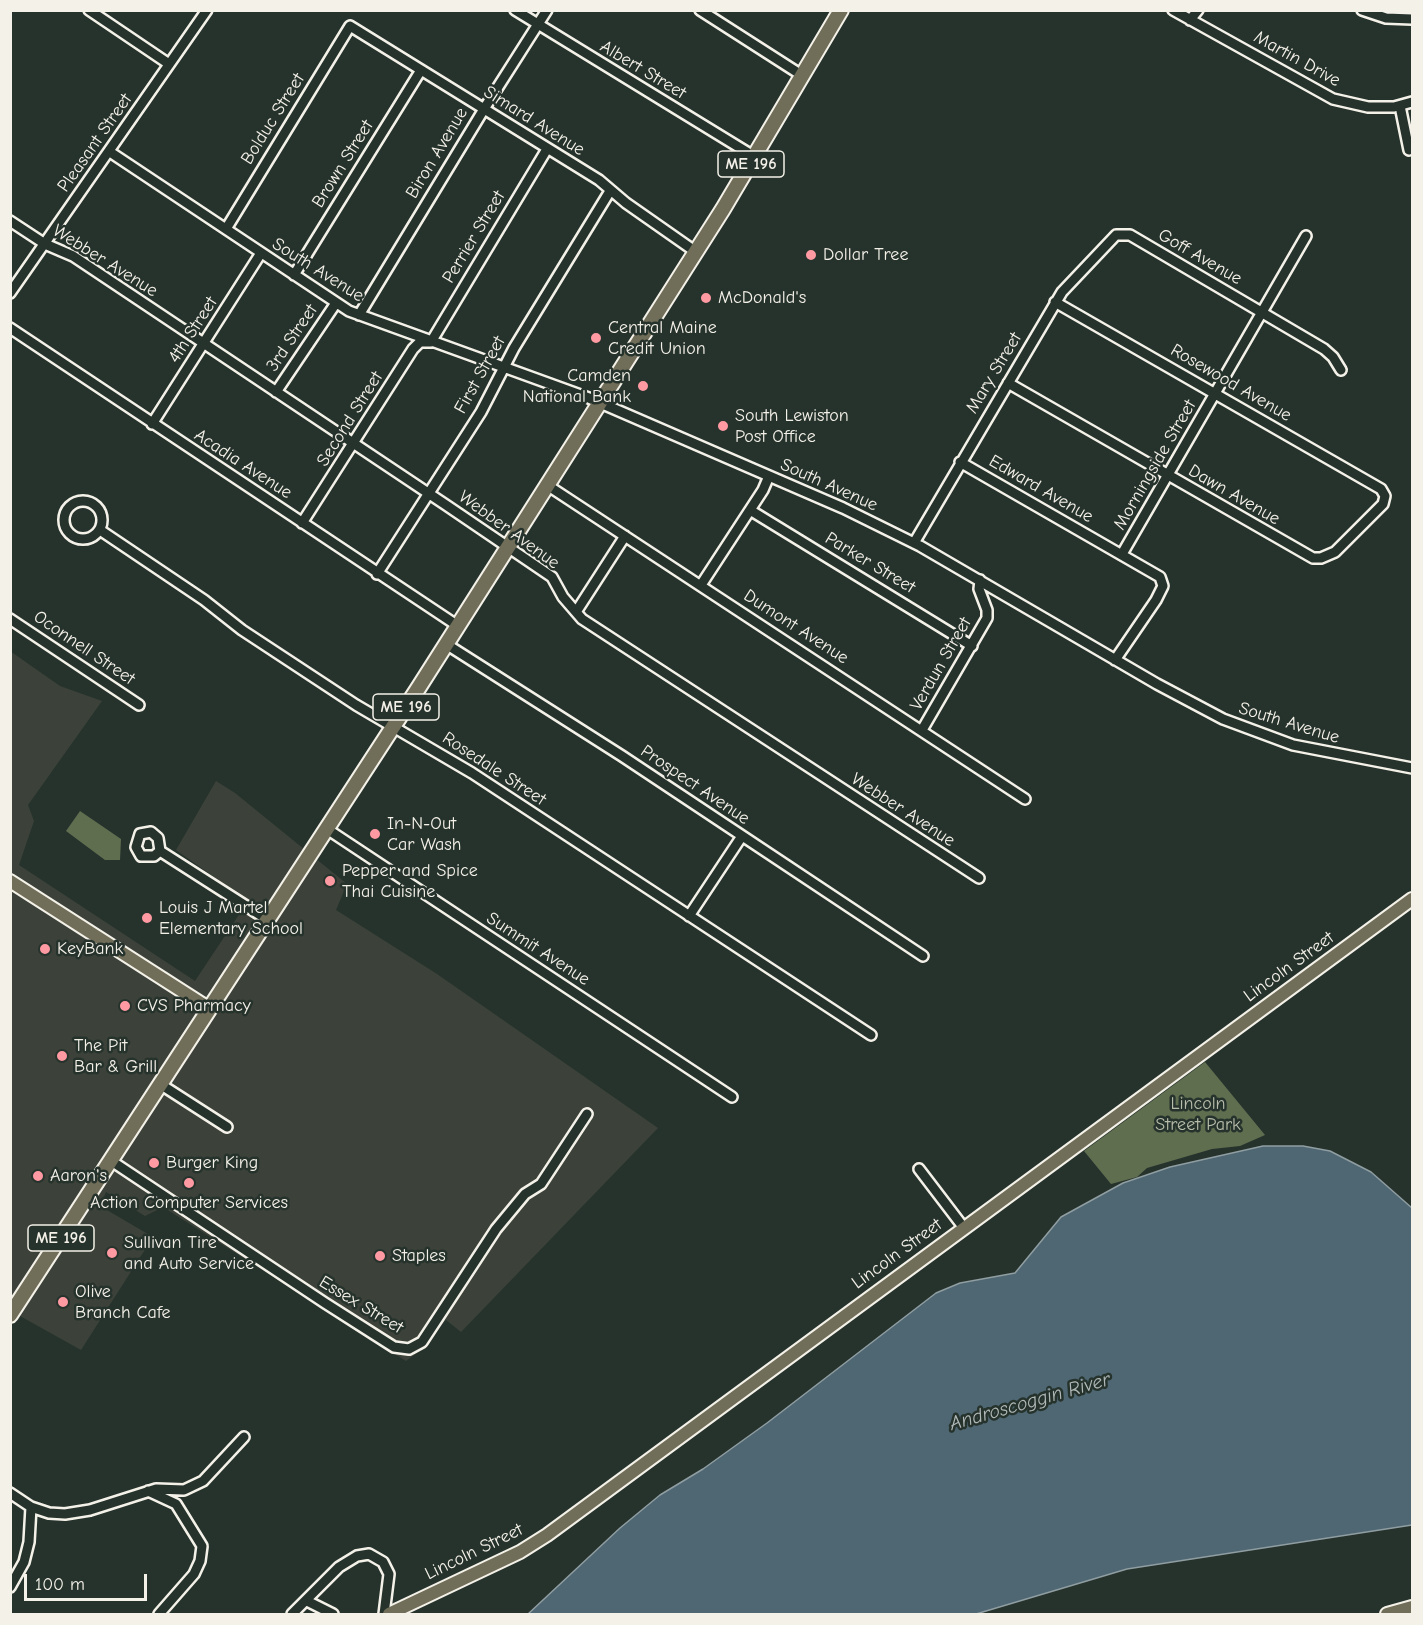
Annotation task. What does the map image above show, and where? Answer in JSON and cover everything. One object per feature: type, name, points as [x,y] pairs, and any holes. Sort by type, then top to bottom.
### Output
[{"type":"highway","name":"ME 196","points":[[10,1315],[458,626],[696,252],[841,10]]},
{"type":"main road","points":[[10,881],[210,1009]]},
{"type":"main road","name":"Lincoln Street","points":[[389,1614],[520,1552],[547,1535],[1413,899]]},
{"type":"main road","points":[[1387,1614],[1413,1607]]},
{"type":"street","points":[[88,10],[169,64]]},
{"type":"street","name":"Pleasant Street","points":[[10,293],[207,10]]},
{"type":"street","name":"Albert Street","points":[[515,10],[755,157]]},
{"type":"street","name":"Biron Avenue","points":[[359,315],[547,10]]},
{"type":"street","points":[[700,10],[803,76]]},
{"type":"street","name":"Martin Drive","points":[[1173,10],[1333,99],[1368,107],[1400,106],[1413,102]]},
{"type":"street","points":[[1190,20],[1198,10]]},
{"type":"street","points":[[1362,10],[1386,18],[1413,19]]},
{"type":"street","name":"Simard Avenue","points":[[350,26],[599,180],[610,191],[696,252]]},
{"type":"street","name":"Bolduc Street","points":[[226,229],[350,26]]},
{"type":"street","name":"Brown Street","points":[[294,275],[421,70]]},
{"type":"street","points":[[1400,106],[1409,150]]},
{"type":"street","name":"Perrier Street","points":[[431,342],[547,149]]},
{"type":"street","name":"South Avenue","points":[[110,152],[336,303],[359,315],[598,403],[769,476],[914,543],[1203,710],[1260,735],[1334,755],[1413,768]]},
{"type":"street","name":"First Street","points":[[377,574],[496,388],[514,348],[610,191]]},
{"type":"street","name":"Webber Avenue","points":[[10,221],[45,244],[73,256],[508,547],[552,577],[576,612],[702,698],[979,878]]},
{"type":"street","name":"Mary Street","points":[[914,543],[1055,302],[1082,268],[1108,241],[1119,234]]},
{"type":"street","name":"Goff Avenue","points":[[1119,234],[1130,235],[1324,349],[1338,362],[1341,370]]},
{"type":"street","name":"Morningside Street","points":[[1122,554],[1306,236]]},
{"type":"street","name":"4th Street","points":[[152,424],[261,253]]},
{"type":"street","name":"Rosewood Avenue","points":[[1055,302],[1381,489],[1385,496],[1383,504],[1335,552],[1321,558]]},
{"type":"street","name":"3rd Street","points":[[276,392],[336,303]]},
{"type":"street","name":"Acadia Avenue","points":[[10,328],[458,626]]},
{"type":"street","name":"Second Street","points":[[302,523],[413,349],[420,342],[431,342]]},
{"type":"street","name":"Dawn Avenue","points":[[1008,383],[1295,549],[1312,558],[1321,558]]},
{"type":"street","name":"Edward Avenue","points":[[960,462],[1160,577],[1163,584],[1153,605],[1115,660]]},
{"type":"street","points":[[701,585],[750,510],[769,476]]},
{"type":"street","name":"Dumont Avenue","points":[[547,485],[1025,799]]},
{"type":"street","points":[[84,501],[94,504],[102,513],[100,531],[90,538],[72,536],[64,520],[68,508],[84,501]]},
{"type":"street","name":"Parker Street","points":[[750,510],[972,646]]},
{"type":"street","name":"Rosedale Street","points":[[100,531],[204,600],[242,630],[394,726],[472,772],[871,1035]]},
{"type":"street","points":[[576,612],[625,536]]},
{"type":"street","name":"Verdun Street","points":[[922,730],[987,618],[987,610],[979,589],[980,580]]},
{"type":"street","name":"Oconnell Street","points":[[10,620],[139,705]]},
{"type":"street","name":"Prospect Avenue","points":[[446,644],[622,756],[923,956]]},
{"type":"street","name":"Summit Avenue","points":[[327,829],[732,1097]]},
{"type":"street","points":[[690,916],[742,836]]},
{"type":"street","points":[[160,851],[268,920]]},
{"type":"street","points":[[160,1084],[226,1127]]},
{"type":"street","name":"Essex Street","points":[[110,1160],[325,1304],[394,1347],[409,1350],[422,1342],[496,1229],[525,1194],[541,1184],[587,1114]]},
{"type":"street","points":[[919,1169],[964,1228]]},
{"type":"street","points":[[10,1493],[32,1507],[57,1514],[80,1512],[159,1488],[184,1490],[196,1485],[244,1437]]},
{"type":"street","points":[[148,1491],[176,1504],[195,1531],[202,1546],[200,1561],[194,1574],[159,1614]]},
{"type":"street","points":[[10,1587],[24,1562],[29,1542],[32,1507]]},
{"type":"street","points":[[292,1614],[339,1567],[357,1556],[374,1555],[383,1562],[389,1574],[384,1614]]},
{"type":"street","points":[[307,1601],[333,1614]]},
{"type":"shaded area","points":[[10,651],[60,686],[102,701],[28,805],[34,821],[19,865],[195,981],[248,901],[176,850],[216,781],[235,793],[347,884],[336,910],[437,974],[658,1128],[461,1332],[446,1320],[421,1350],[406,1361],[163,1207],[145,1216],[106,1192],[100,1206],[153,1237],[81,1350],[11,1311]]},
{"type":"green space","points":[[80,811],[121,839],[120,860],[105,860],[66,831]]},
{"type":"green space","name":"Lincoln Street Park","points":[[1205,1062],[1265,1135],[1240,1146],[1212,1149],[1147,1168],[1137,1177],[1111,1184],[1084,1151]]},
{"type":"water","name":"Androscoggin River","points":[[1263,1146],[1303,1146],[1330,1151],[1371,1172],[1412,1208],[1412,1525],[1127,1569],[976,1614],[528,1614],[620,1528],[660,1495],[703,1469],[767,1423],[936,1293],[960,1283],[1015,1273],[1061,1217],[1123,1183],[1170,1167]]},
{"type":"place","name":"Dollar Tree","points":[[811,255]]},
{"type":"place","name":"McDonald's","points":[[706,298]]},
{"type":"place","name":"Central Maine Credit Union","points":[[596,338]]},
{"type":"place","name":"Camden National Bank","points":[[643,386]]},
{"type":"place","name":"South Lewiston Post Office","points":[[723,426]]},
{"type":"place","name":"In-N-Out Car Wash","points":[[375,834]]},
{"type":"place","name":"Pepper and Spice Thai Cuisine","points":[[330,881]]},
{"type":"place","name":"Louis J Martel Elementary School","points":[[147,918]]},
{"type":"place","name":"KeyBank","points":[[45,949]]},
{"type":"place","name":"CVS Pharmacy","points":[[125,1006]]},
{"type":"place","name":"The Pit Bar & Grill","points":[[62,1056]]},
{"type":"place","name":"Burger King","points":[[154,1163]]},
{"type":"place","name":"Aaron's","points":[[38,1176]]},
{"type":"place","name":"Action Computer Services","points":[[189,1183]]},
{"type":"place","name":"Sullivan Tire and Auto Service","points":[[112,1253]]},
{"type":"place","name":"Staples","points":[[380,1256]]},
{"type":"place","name":"Olive Branch Cafe","points":[[63,1302]]}]
